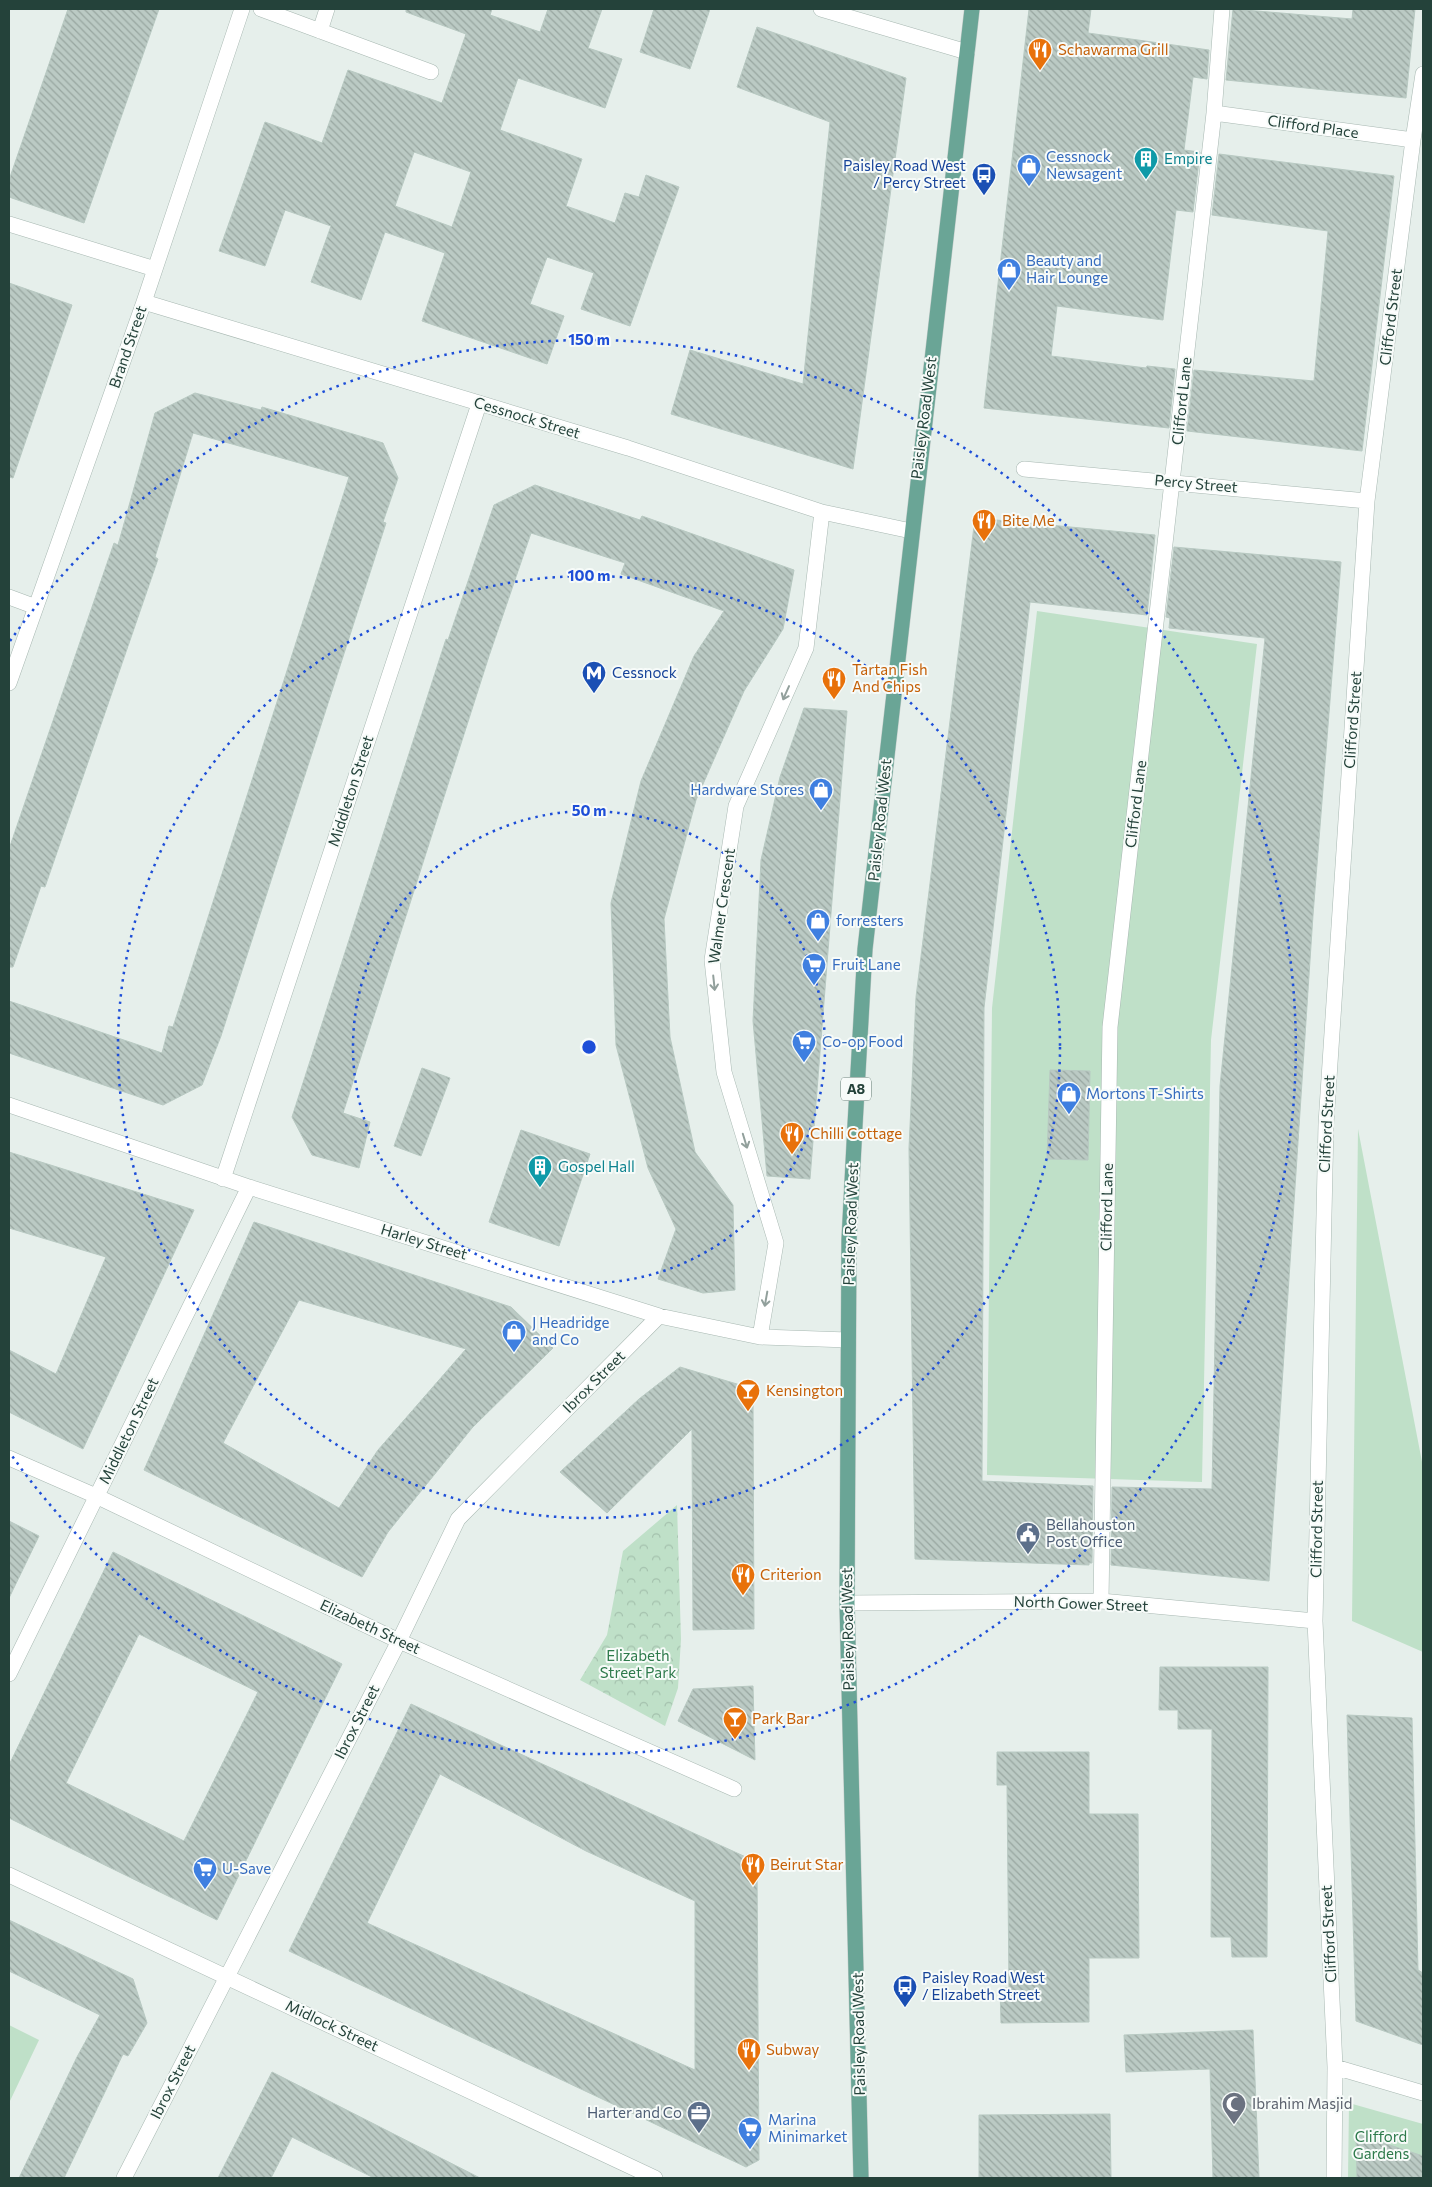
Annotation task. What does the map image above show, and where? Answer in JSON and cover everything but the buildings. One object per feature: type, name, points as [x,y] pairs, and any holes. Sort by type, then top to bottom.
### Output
[{"type":"main road","name":"Paisley Road West","points":[[862,2178],[847,1603],[849,1240],[865,950],[911,532],[972,9]]},
{"type":"street","name":"Brand Street","points":[[9,683],[144,302],[242,9]]},
{"type":"street","points":[[261,9],[431,72]]},
{"type":"street","points":[[320,31],[328,9]]},
{"type":"street","points":[[821,9],[967,52]]},
{"type":"street","name":"Clifford Lane","points":[[1101,1601],[1110,1027],[1214,113],[1222,9]]},
{"type":"street","name":"Clifford Street","points":[[1334,2178],[1334,2067],[1315,1621],[1326,1124],[1368,500],[1423,74]]},
{"type":"street","name":"Clifford Place","points":[[1214,113],[1413,140]]},
{"type":"street","points":[[9,224],[155,269]]},
{"type":"street","name":"Cessnock Street","points":[[144,302],[628,448],[822,512],[911,532]]},
{"type":"street","name":"Middleton Street","points":[[223,1179],[480,404]]},
{"type":"street","name":"Percy Street","points":[[1024,469],[1368,500]]},
{"type":"street","name":"Walmer Crescent","points":[[760,1337],[776,1243],[724,1072],[712,960],[736,806],[806,648],[822,512]]},
{"type":"street","points":[[9,597],[36,607]]},
{"type":"street","name":"Harley Street","points":[[9,1105],[223,1179],[659,1316],[760,1337],[848,1340]]},
{"type":"street","name":"Middleton Street","points":[[9,1674],[249,1187]]},
{"type":"street","name":"Ibrox Street","points":[[124,2178],[399,1641],[458,1519],[659,1316]]},
{"type":"street","name":"Elizabeth Street","points":[[9,1458],[96,1496],[399,1641],[734,1789]]},
{"type":"street","name":"North Gower Street","points":[[847,1603],[1101,1601],[1315,1621]]},
{"type":"street","name":"Midlock Street","points":[[9,1875],[655,2178]]},
{"type":"street","points":[[1334,2067],[1423,2093]]},
{"type":"green space","points":[[1037,611],[1257,644],[1211,1040],[1202,1482],[987,1475],[992,1008]]},
{"type":"green space","points":[[1358,1129],[1423,1467],[1423,1652],[1352,1621]]},
{"type":"green space","name":"Elizabeth Street Park","points":[[677,1505],[681,1639],[678,1688],[665,1726],[580,1680],[607,1635],[623,1551]]},
{"type":"green space","points":[[9,2025],[39,2040],[9,2103]]},
{"type":"green space","name":"Clifford Gardens","points":[[1349,2103],[1423,2124],[1423,2178],[1348,2178]]},
{"type":"place","name":"Schawarma Grill","points":[[1040,71]]},
{"type":"place","name":"Empire","points":[[1146,180]]},
{"type":"place","name":"Cessnock Newsagent","points":[[1029,187]]},
{"type":"place","name":"Paisley Road West / Percy Street","points":[[984,196]]},
{"type":"place","name":"Beauty and Hair Lounge","points":[[1009,291]]},
{"type":"place","name":"Bite Me","points":[[984,542]]},
{"type":"place","name":"Cessnock","points":[[594,694]]},
{"type":"place","name":"Tartan Fish And Chips","points":[[834,700]]},
{"type":"place","name":"Hardware Stores","points":[[821,811]]},
{"type":"place","name":"forresters","points":[[818,942]]},
{"type":"place","name":"Fruit Lane","points":[[814,986]]},
{"type":"place","name":"Co-op Food","points":[[804,1063]]},
{"type":"place","name":"Mortons T-Shirts","points":[[1069,1115]]},
{"type":"place","name":"Chilli Cottage","points":[[792,1155]]},
{"type":"place","name":"Gospel Hall","points":[[540,1188]]},
{"type":"place","name":"J Headridge and Co","points":[[514,1353]]},
{"type":"place","name":"Kensington","points":[[748,1412]]},
{"type":"place","name":"Bellahouston Post Office","points":[[1028,1555]]},
{"type":"place","name":"Criterion","points":[[743,1596]]},
{"type":"place","name":"Park Bar","points":[[735,1740]]},
{"type":"place","name":"Beirut Star","points":[[753,1886]]},
{"type":"place","name":"U-Save","points":[[205,1890]]},
{"type":"place","name":"Paisley Road West / Elizabeth Street","points":[[905,2008]]},
{"type":"place","name":"Subway","points":[[749,2071]]},
{"type":"place","name":"Ibrahim Masjid","points":[[1234,2125]]},
{"type":"place","name":"Harter and Co","points":[[699,2134]]},
{"type":"place","name":"Marina Minimarket","points":[[750,2150]]}]
